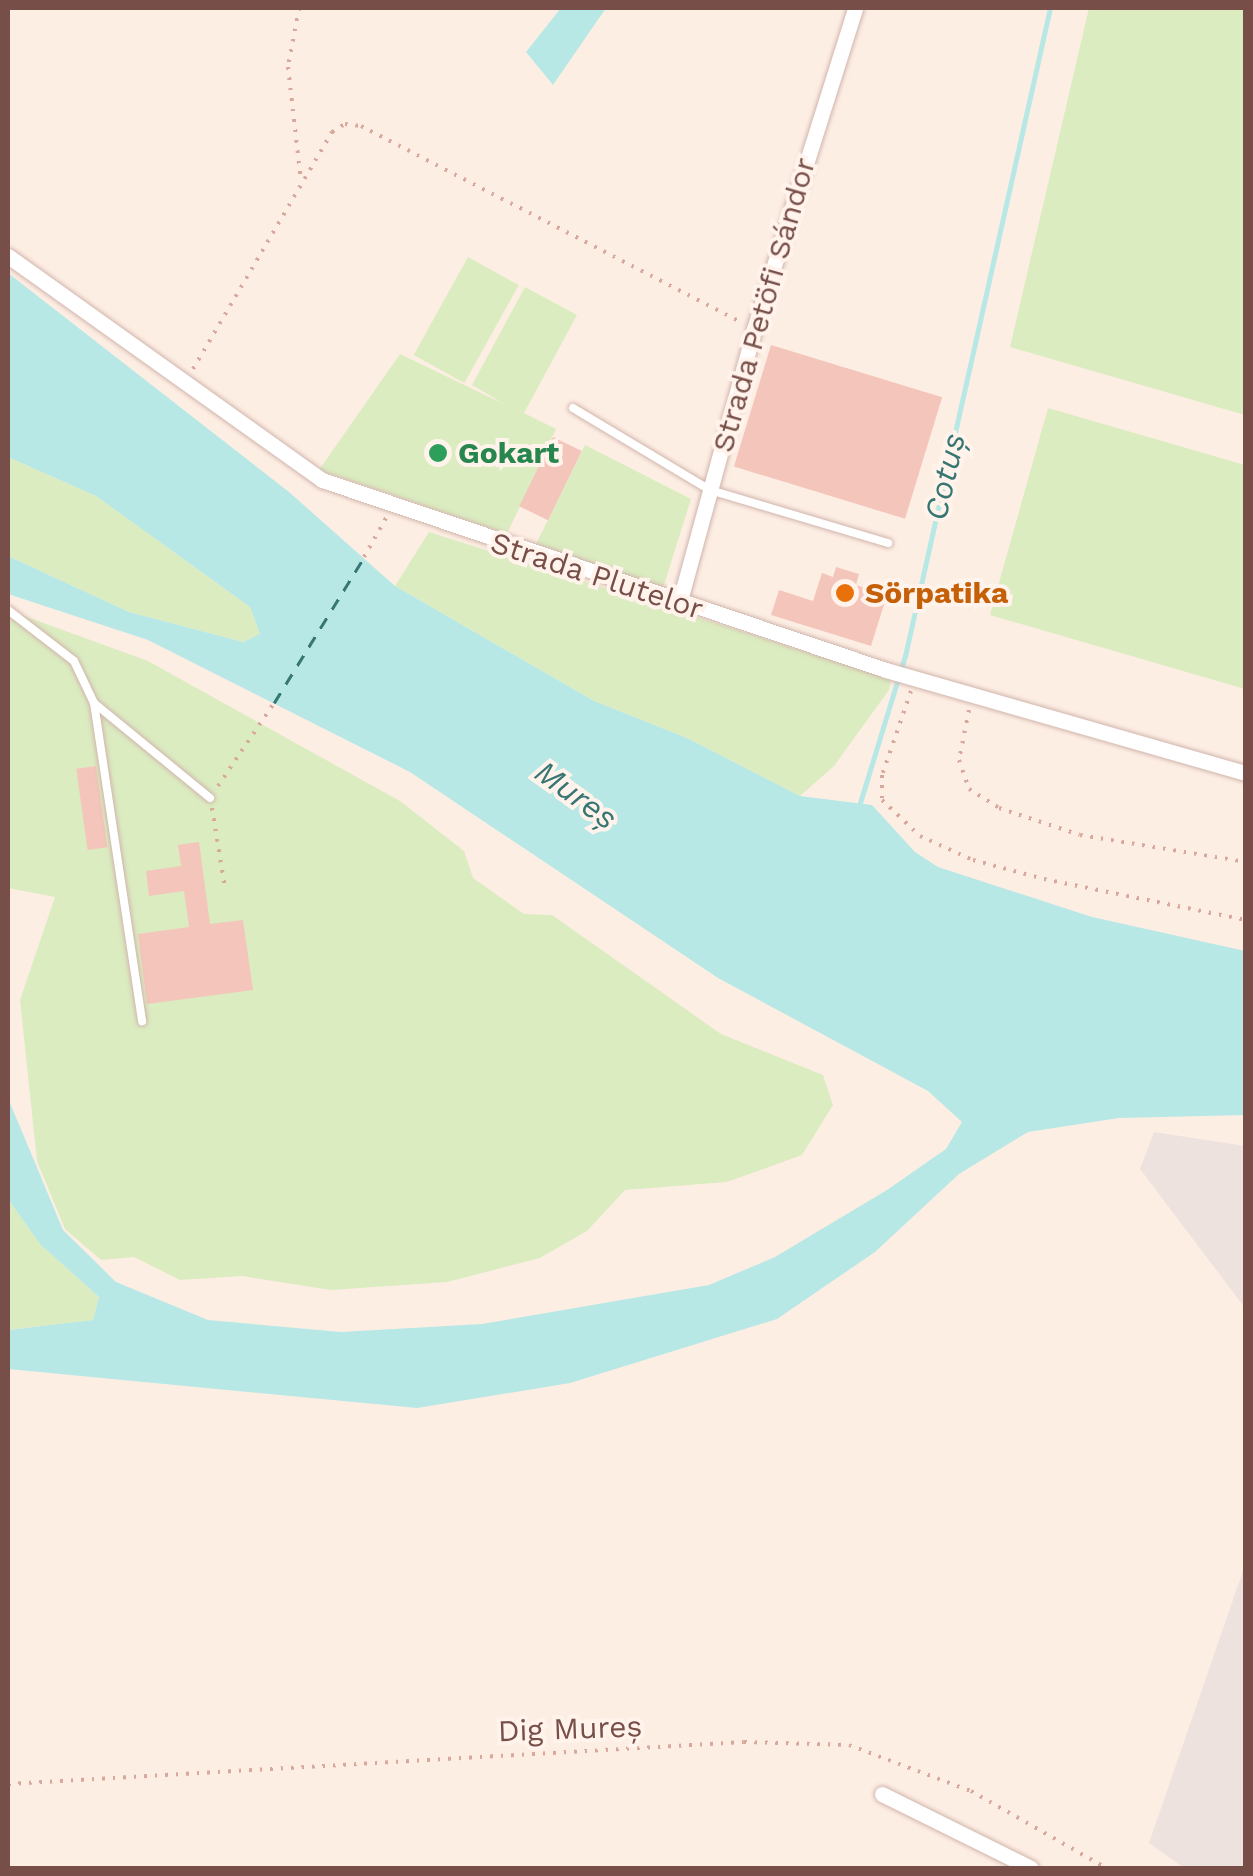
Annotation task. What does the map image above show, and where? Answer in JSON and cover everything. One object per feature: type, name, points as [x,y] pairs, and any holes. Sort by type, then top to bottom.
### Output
[{"type":"street","name":"Strada Petöfi Sándor","points":[[679,604],[754,329],[855,8]]},
{"type":"street","name":"Strada Plutelor","points":[[8,256],[322,480],[392,508],[886,670],[1246,773]]},
{"type":"street","points":[[882,1794],[1005,1863],[1030,1868]]},
{"type":"lane","points":[[574,408],[710,490],[888,543]]},
{"type":"lane","points":[[8,610],[74,661],[94,703],[142,1020]]},
{"type":"lane","points":[[94,703],[210,798]]},
{"type":"path","points":[[299,8],[288,67],[301,184]]},
{"type":"path","points":[[185,382],[332,132],[361,126],[754,329]]},
{"type":"path","points":[[364,557],[392,508]]},
{"type":"path","points":[[915,678],[882,775],[882,800],[894,818],[974,860],[1246,920]]},
{"type":"path","points":[[972,695],[959,760],[969,789],[999,808],[1080,835],[1246,862]]},
{"type":"path","points":[[225,888],[210,798],[274,703]]},
{"type":"path","name":"Dig Mureș","points":[[8,1784],[744,1742],[849,1745],[972,1790],[1106,1868]]},
{"type":"shaded area","points":[[1154,1132],[1245,1146],[1245,1308],[1140,1169]]},
{"type":"shaded area","points":[[1245,1565],[1245,1868],[1184,1868],[1149,1843]]},
{"type":"green space","points":[[1089,8],[1245,8],[1245,415],[1010,347]]},
{"type":"green space","points":[[468,257],[519,285],[464,383],[414,355]]},
{"type":"green space","name":"Gokart","points":[[525,287],[577,315],[524,413],[556,429],[507,534],[319,470],[400,354],[506,405],[472,385]]},
{"type":"green space","points":[[1048,408],[1245,465],[1245,689],[990,615]]},
{"type":"green space","points":[[585,445],[691,499],[663,588],[536,544]]},
{"type":"green space","points":[[8,457],[96,496],[250,607],[260,634],[243,642],[129,612],[8,556]]},
{"type":"green space","points":[[429,532],[891,679],[889,690],[834,766],[800,796],[687,738],[594,701],[395,586]]},
{"type":"green space","points":[[8,610],[148,661],[400,801],[464,851],[473,878],[524,914],[552,915],[721,1034],[823,1075],[833,1105],[802,1155],[727,1182],[625,1190],[587,1231],[540,1258],[447,1282],[331,1290],[242,1276],[180,1280],[134,1257],[101,1260],[65,1229],[37,1161],[20,1000],[55,897],[8,888]]},
{"type":"green space","points":[[8,1199],[40,1244],[99,1297],[93,1320],[8,1330]]},
{"type":"water","points":[[561,8],[606,8],[553,85],[526,52]]},
{"type":"water","name":"Mureș","points":[[8,273],[289,492],[395,586],[594,701],[687,738],[800,796],[872,805],[915,852],[938,867],[1092,917],[1245,951],[1245,1115],[1119,1118],[1028,1132],[959,1174],[875,1252],[777,1319],[570,1383],[417,1408],[8,1369],[8,1330],[93,1320],[99,1297],[40,1244],[8,1199],[8,1098],[63,1230],[116,1282],[208,1320],[341,1332],[482,1324],[709,1285],[775,1257],[887,1190],[946,1149],[962,1122],[928,1091],[718,978],[410,772],[148,640],[8,594],[8,556],[129,612],[243,642],[260,634],[250,607],[96,496],[8,457]]},
{"type":"building","points":[[771,345],[942,397],[905,519],[734,466]]},
{"type":"building","points":[[553,437],[582,451],[548,520],[519,506]]},
{"type":"building","points":[[836,567],[859,574],[856,585],[887,595],[871,646],[771,615],[779,590],[813,601],[822,573],[833,577]]},
{"type":"building","points":[[96,766],[107,847],[88,850],[76,769]]},
{"type":"building","points":[[199,842],[210,924],[243,920],[253,990],[147,1004],[138,934],[189,927],[184,891],[149,896],[146,871],[181,866],[178,845]]},
{"type":"waterway","name":"Cotuș","points":[[859,806],[905,656],[1050,8]]},
{"type":"ferry route","points":[[274,703],[364,557]]},
{"type":"place","name":"Gokart","points":[[438,453]]},
{"type":"place","name":"Sörpatika","points":[[845,593]]}]
